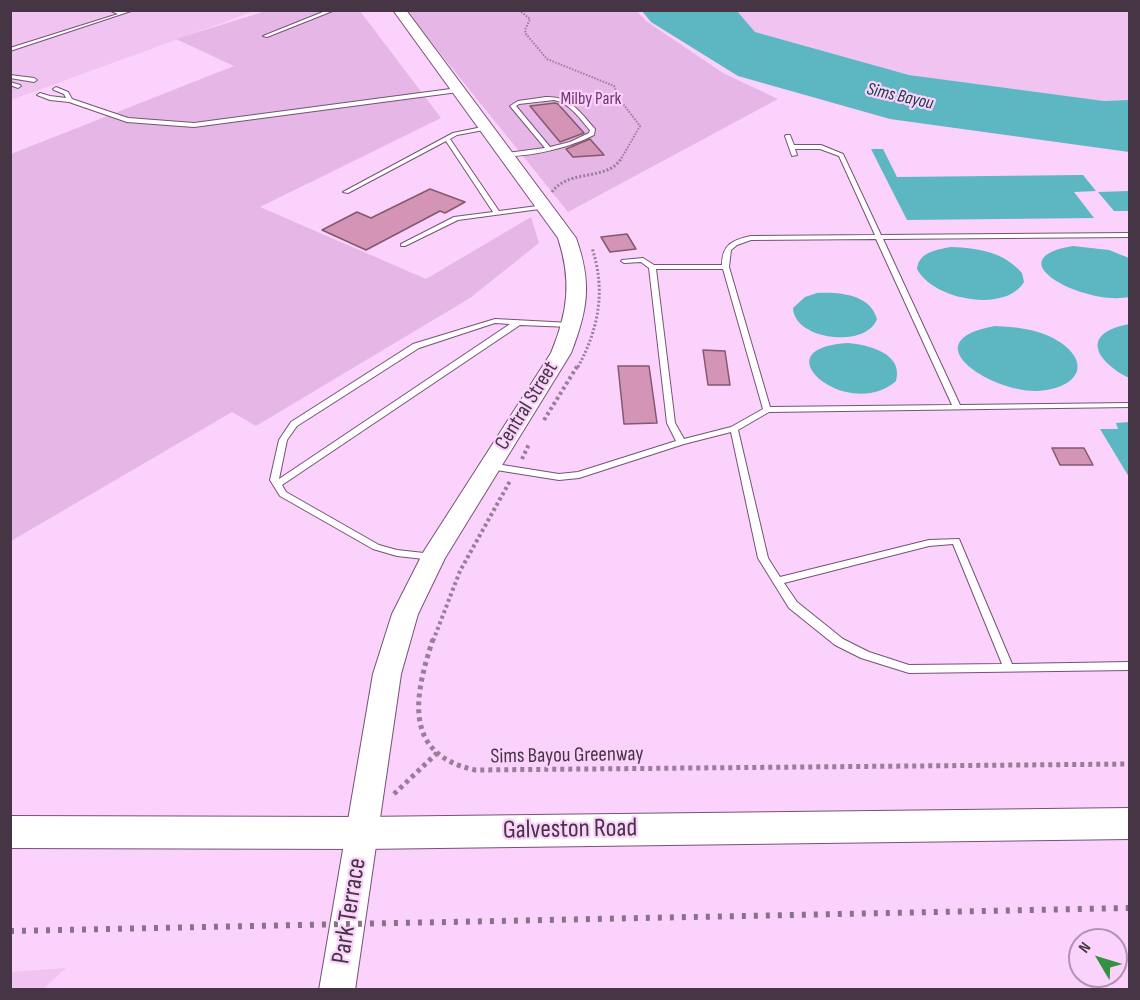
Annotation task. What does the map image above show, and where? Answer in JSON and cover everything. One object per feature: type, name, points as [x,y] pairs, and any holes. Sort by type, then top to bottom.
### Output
[{"type":"main road","name":"Galveston Road","points":[[10,832],[362,833],[1130,823]]},
{"type":"street","name":"Central Street","points":[[362,833],[387,674],[405,614],[433,557],[561,353],[573,325],[580,283],[578,267],[567,238],[548,201],[507,156],[399,10]]},
{"type":"street","name":"Park Terrace","points":[[338,990],[362,833]]},
{"type":"lane","points":[[111,10],[122,14]]},
{"type":"lane","points":[[10,50],[132,10]]},
{"type":"lane","points":[[265,36],[333,10]]},
{"type":"lane","points":[[10,76],[34,81]]},
{"type":"lane","points":[[10,83],[18,86]]},
{"type":"lane","points":[[56,89],[66,93],[70,100]]},
{"type":"lane","points":[[40,94],[50,99],[70,100],[127,120],[194,125],[458,90]]},
{"type":"lane","points":[[507,156],[577,143],[592,134],[593,130],[565,99],[518,103],[513,106],[548,148]]},
{"type":"lane","points":[[346,192],[447,139],[487,128]]},
{"type":"lane","points":[[788,136],[793,151],[821,147],[841,155],[957,407]]},
{"type":"lane","points":[[447,139],[497,213]]},
{"type":"lane","points":[[403,245],[452,219],[497,213],[548,201]]},
{"type":"lane","points":[[767,410],[726,267],[725,253],[728,246],[751,238],[1130,234]]},
{"type":"lane","points":[[624,261],[643,260],[652,267],[726,267]]},
{"type":"lane","points":[[652,267],[671,423],[681,442]]},
{"type":"lane","points":[[433,557],[397,553],[376,547],[284,494],[274,480],[283,440],[294,424],[416,346],[495,321],[573,325]]},
{"type":"lane","points":[[277,484],[517,323]]},
{"type":"lane","points":[[490,466],[559,477],[579,475],[681,442],[734,429],[767,410],[1130,405]]},
{"type":"lane","points":[[734,429],[763,558],[793,605],[838,642],[865,655],[909,669],[1130,666]]},
{"type":"lane","points":[[778,581],[929,543],[956,541],[1009,668]]},
{"type":"path","points":[[519,10],[530,19],[525,30],[527,38],[543,49],[548,59],[614,86],[620,100],[640,126],[639,132],[628,143],[619,163],[603,171],[562,181],[555,186],[548,201]]},
{"type":"path","points":[[540,426],[567,389],[594,333],[600,308],[600,286],[599,267],[590,243]]},
{"type":"path","name":"Sims Bayou Greenway","points":[[530,441],[516,471],[479,530],[433,636],[416,705],[420,728],[436,753],[454,765],[481,773],[532,770],[1130,764]]},
{"type":"path","points":[[388,802],[436,753]]},
{"type":"shaded area","points":[[11,11],[255,11],[11,100]]},
{"type":"shaded area","points":[[737,11],[1129,11],[1129,100],[1104,101],[909,75],[755,32]]},
{"type":"shaded area","points":[[66,968],[43,989],[11,989],[11,972]]},
{"type":"green space","points":[[266,11],[360,11],[441,118],[260,207],[426,279],[531,217],[539,243],[470,298],[256,426],[232,412],[11,541],[11,154],[234,66],[176,39]]},
{"type":"green space","name":"Milby Park","points":[[406,11],[637,11],[646,21],[723,73],[778,99],[568,212]]},
{"type":"water","name":"Sims Bayou","points":[[642,11],[737,11],[755,32],[909,75],[1104,101],[1129,100],[1129,152],[890,119],[738,76],[651,22]]},
{"type":"water","points":[[871,149],[883,149],[897,177],[1083,175],[1096,191],[1074,192],[1094,218],[907,220]]},
{"type":"water","points":[[1129,191],[1129,211],[1114,211],[1098,192]]},
{"type":"water","points":[[1073,246],[1109,250],[1129,258],[1129,297],[1111,298],[1090,295],[1054,280],[1044,270],[1042,261],[1051,252]]},
{"type":"water","points":[[951,247],[981,250],[999,256],[1022,273],[1024,282],[1015,292],[1001,298],[986,300],[952,295],[937,288],[917,269],[918,263],[929,253]]},
{"type":"water","points":[[817,293],[853,296],[868,304],[877,319],[870,328],[859,334],[831,337],[817,333],[796,319],[793,308],[805,297]]},
{"type":"water","points":[[1130,324],[1129,378],[1107,363],[1098,348],[1099,340],[1104,334],[1114,328]]},
{"type":"water","points":[[995,326],[1018,328],[1053,338],[1074,356],[1077,364],[1072,379],[1063,385],[1037,391],[1019,389],[981,375],[967,364],[959,353],[959,343],[971,333]]},
{"type":"water","points":[[848,343],[874,349],[890,357],[897,371],[896,381],[877,392],[856,393],[836,389],[820,380],[811,368],[810,357],[822,348]]},
{"type":"water","points":[[1130,422],[1129,477],[1100,429],[1118,429],[1116,423]]},
{"type":"building","points":[[555,103],[584,133],[560,142],[530,106]]},
{"type":"building","points":[[590,139],[604,155],[573,157],[566,149]]},
{"type":"building","points":[[430,189],[465,202],[445,213],[440,211],[366,250],[322,230],[357,212],[371,218]]},
{"type":"building","points":[[627,234],[636,249],[610,252],[601,237]]},
{"type":"building","points":[[703,350],[725,351],[730,385],[708,385]]},
{"type":"building","points":[[618,366],[649,366],[657,423],[624,424]]},
{"type":"building","points":[[1052,448],[1084,448],[1093,465],[1060,465]]},
{"type":"railway","points":[[10,931],[1130,908]]}]
